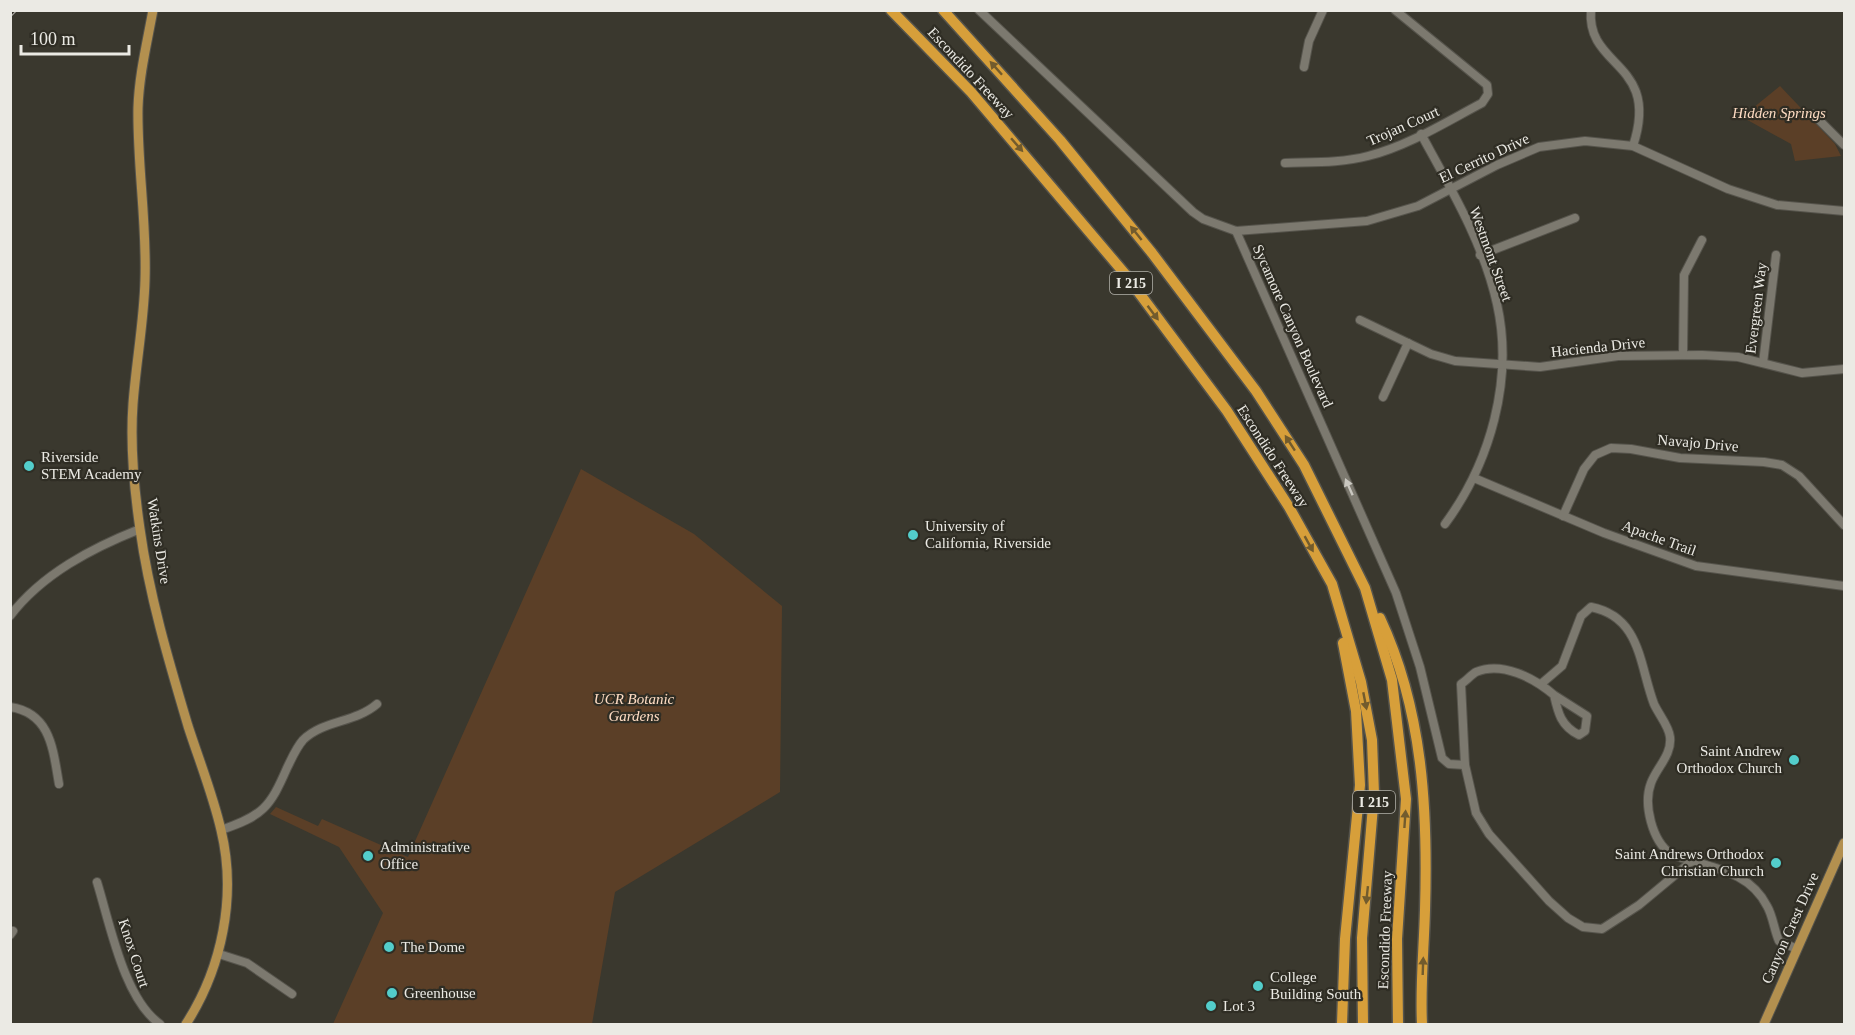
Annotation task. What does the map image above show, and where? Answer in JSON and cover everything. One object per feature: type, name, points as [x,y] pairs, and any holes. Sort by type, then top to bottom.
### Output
[{"type":"highway","name":"Escondido Freeway","points":[[891,10],[979,100],[1125,274],[1227,411],[1289,507],[1332,584],[1361,682],[1372,740],[1374,794],[1362,938],[1363,1024]]},
{"type":"highway","name":"Escondido Freeway","points":[[943,10],[1081,166],[1152,253],[1256,391],[1304,465],[1338,529],[1365,588],[1392,680],[1406,799],[1397,939],[1398,1024]]},
{"type":"highway","points":[[1332,584],[1356,711],[1359,741],[1357,825],[1345,939],[1342,1024]]},
{"type":"highway","points":[[1365,588],[1395,650],[1407,692],[1425,796],[1422,1024]]},
{"type":"main road","name":"Watkins Drive","points":[[153,10],[142,65],[138,109],[146,223],[145,282],[133,406],[133,450],[140,529],[171,666],[221,830],[227,876],[219,954],[208,983],[186,1024]]},
{"type":"main road","name":"Canyon Crest Drive","points":[[1764,1024],[1845,843]]},
{"type":"street","points":[[979,10],[1192,212],[1209,222],[1236,231]]},
{"type":"street","points":[[1304,67],[1309,41],[1323,10]]},
{"type":"street","name":"Trojan Court","points":[[1285,163],[1346,160],[1369,156],[1400,146],[1482,103],[1488,94],[1487,85],[1395,10]]},
{"type":"street","points":[[1591,10],[1590,21],[1595,36],[1608,56],[1625,71],[1638,95],[1641,124],[1634,146]]},
{"type":"street","points":[[1813,114],[1845,145]]},
{"type":"street","name":"Westmont Street","points":[[1421,134],[1451,188],[1480,255],[1497,304],[1502,365],[1487,445],[1474,478],[1444,524]]},
{"type":"street","name":"El Cerrito Drive","points":[[1236,231],[1367,220],[1418,206],[1518,155],[1561,142],[1611,142],[1634,146],[1728,189],[1777,205],[1845,211]]},
{"type":"street","points":[[1480,255],[1575,218]]},
{"type":"street","name":"Sycamore Canyon Boulevard","points":[[1236,231],[1398,598],[1422,677],[1439,752],[1449,764],[1466,765]]},
{"type":"street","points":[[1683,355],[1684,275],[1702,240]]},
{"type":"street","name":"Evergreen Way","points":[[1763,363],[1776,255]]},
{"type":"street","name":"Hacienda Drive","points":[[1360,320],[1408,343],[1455,361],[1540,367],[1618,356],[1683,355],[1738,357],[1802,373],[1845,369]]},
{"type":"street","points":[[1383,397],[1408,343]]},
{"type":"street","name":"Navajo Drive","points":[[1563,516],[1584,469],[1595,455],[1611,448],[1631,449],[1680,458],[1782,465],[1799,476],[1845,525]]},
{"type":"street","name":"Apache Trail","points":[[1474,478],[1563,516],[1695,566],[1845,586]]},
{"type":"street","points":[[10,616],[33,590],[57,572],[114,540],[140,529]]},
{"type":"street","points":[[1541,684],[1562,666],[1581,616],[1591,607],[1607,610],[1620,619],[1633,635],[1654,705],[1670,736],[1667,755],[1648,792],[1652,825],[1664,849],[1692,861],[1733,873],[1752,885],[1768,908],[1779,941],[1797,949]]},
{"type":"street","points":[[1554,695],[1559,716],[1568,729],[1578,735],[1585,731],[1587,716],[1541,684],[1500,669],[1476,672],[1461,684],[1466,765],[1476,813],[1490,834],[1549,901],[1583,927],[1602,929],[1639,905],[1692,861]]},
{"type":"street","points":[[221,830],[247,821],[264,811],[273,800],[294,752],[307,736],[356,718],[377,704]]},
{"type":"street","points":[[10,707],[28,711],[43,724],[50,738],[59,784]]},
{"type":"street","name":"Knox Court","points":[[97,882],[132,992],[145,1012],[160,1024]]},
{"type":"street","points":[[219,954],[247,963],[292,994]]},
{"type":"green space","name":"Hidden Springs","points":[[1780,86],[1835,144],[1841,156],[1795,161],[1791,144],[1742,117]]},
{"type":"green space","name":"UCR Botanic Gardens","points":[[581,469],[694,534],[782,606],[780,792],[615,892],[592,1024],[333,1024],[383,913],[339,847],[270,814],[276,807],[318,826],[322,819],[408,857]]},
{"type":"railway","points":[[10,15],[15,10]]},
{"type":"place","name":"Riverside STEM Academy","points":[[29,466]]},
{"type":"place","name":"University of California, Riverside","points":[[913,535]]},
{"type":"place","name":"Saint Andrew Orthodox Church","points":[[1794,760]]},
{"type":"place","name":"Administrative Office","points":[[368,856]]},
{"type":"place","name":"Saint Andrews Orthodox Christian Church","points":[[1776,863]]},
{"type":"place","name":"The Dome","points":[[389,947]]},
{"type":"place","name":"College Building South","points":[[1258,986]]},
{"type":"place","name":"Greenhouse","points":[[392,993]]},
{"type":"place","name":"Lot 3","points":[[1211,1006]]}]
